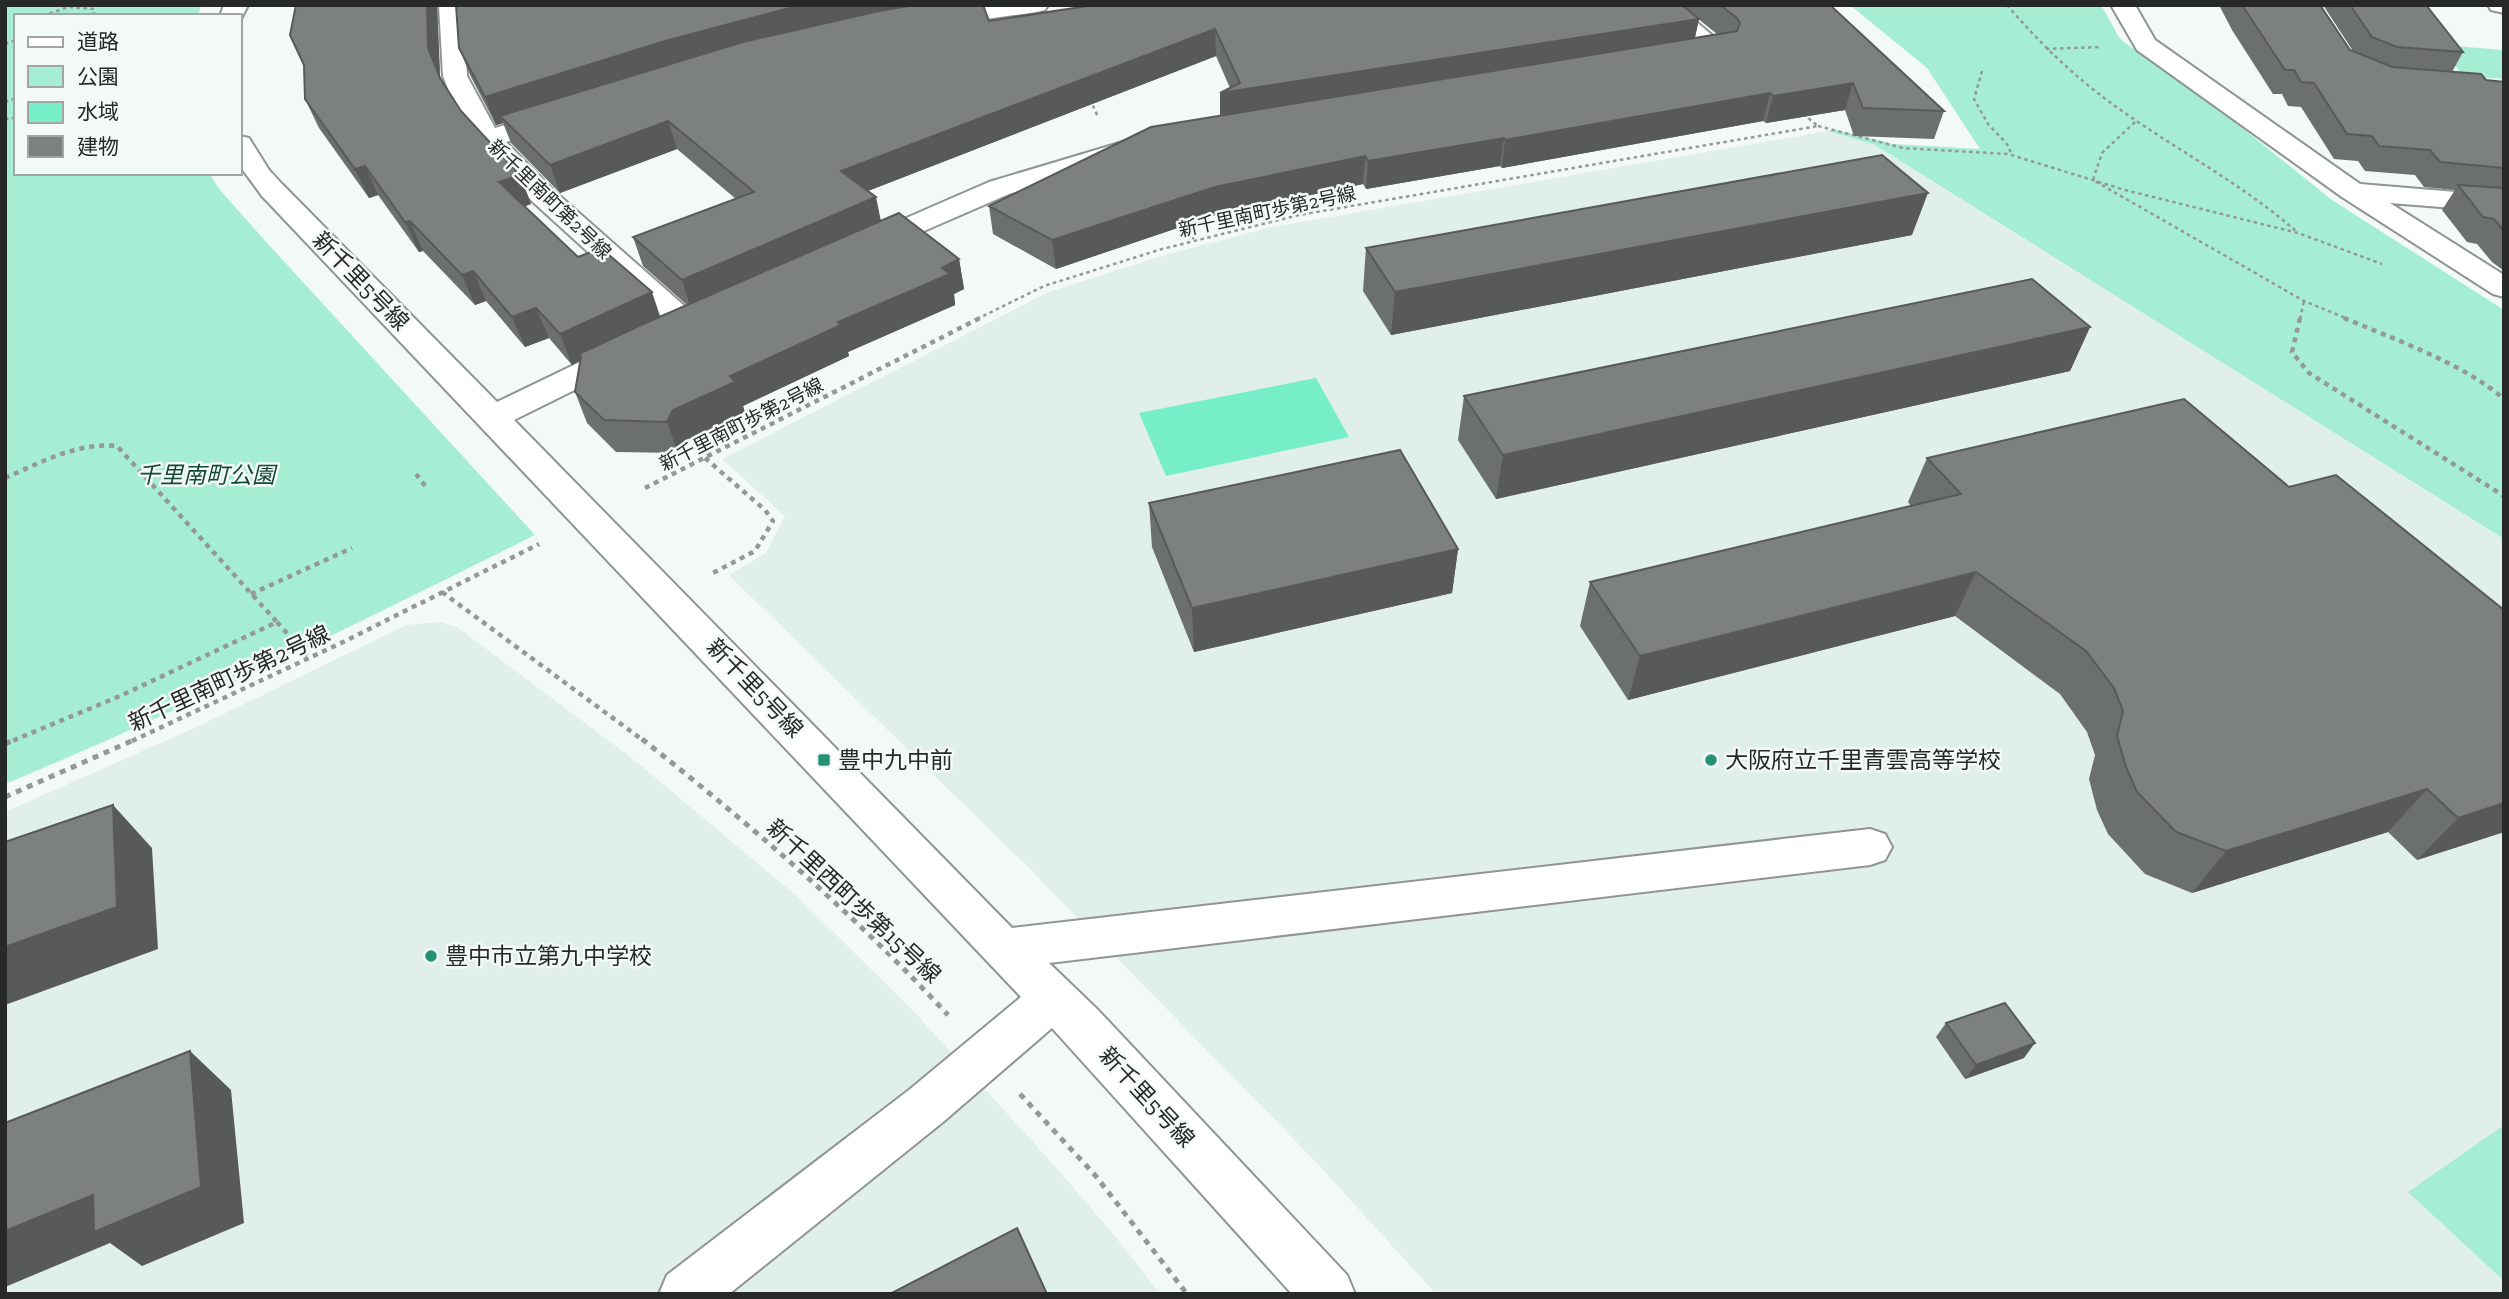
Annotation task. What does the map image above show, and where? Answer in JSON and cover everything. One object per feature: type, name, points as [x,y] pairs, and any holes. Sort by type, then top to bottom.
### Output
[{"type":"street","name":"新千里南町第2号線","points":[[451,5],[455,76],[466,102],[488,139],[677,329],[494,418]]},
{"type":"street","points":[[912,23],[1037,5]]},
{"type":"street","points":[[1661,5],[1719,51],[1664,60]]},
{"type":"street","points":[[2123,5],[2146,45],[2352,191],[2504,288]]},
{"type":"street","points":[[488,139],[580,110]]},
{"type":"street","points":[[845,256],[999,188],[1114,151],[1154,144]]},
{"type":"street","name":"新千里5号線","points":[[242,147],[258,174],[272,190],[1003,949],[1081,1026],[1328,1294]]},
{"type":"street","points":[[2352,191],[2504,204]]},
{"type":"street","points":[[1003,949],[1870,847]]},
{"type":"street","points":[[687,1294],[985,1057],[1053,999]]},
{"type":"path","points":[[2007,5],[2045,49],[2135,122],[2270,208],[2298,233]]},
{"type":"path","points":[[49,14],[74,6],[94,9],[94,14]]},
{"type":"path","points":[[1982,71],[1974,99],[1988,124],[2007,144],[2012,156]]},
{"type":"path","points":[[1086,90],[1114,151]]},
{"type":"path","points":[[1797,109],[1818,126],[1903,148],[2012,156],[2046,168],[2298,233],[2394,268]]},
{"type":"path","points":[[2094,180],[2096,165],[2107,144],[2135,122]]},
{"type":"path","name":"新千里南町歩第2号線","points":[[645,488],[1044,285],[1195,240],[1299,215],[1818,126]]},
{"type":"path","points":[[2094,180],[2304,301],[2397,340],[2487,384],[2504,398]]},
{"type":"path","points":[[1176,222],[1195,240]]},
{"type":"path","points":[[2304,301],[2292,352],[2309,373],[2504,496]]},
{"type":"path","points":[[5,478],[82,448],[98,444],[117,446],[310,659]]},
{"type":"path","points":[[705,458],[765,510],[773,521],[755,551],[708,576]]},
{"type":"path","points":[[416,474],[426,486]]},
{"type":"path","name":"新千里南町歩第2号線","points":[[5,797],[123,747],[310,659],[539,544]]},
{"type":"path","points":[[251,594],[352,548]]},
{"type":"path","name":"新千里西町歩第15号線","points":[[442,592],[656,749],[818,885],[936,1002],[1095,1175],[1187,1294]]},
{"type":"path","points":[[5,744],[120,696],[277,622]]},
{"type":"shaded area","name":"大阪府立千里青雲高等学校","points":[[1828,131],[1875,145],[2504,539],[2504,1294],[1436,1294],[1316,1162],[1030,869],[729,575],[766,553],[785,516],[722,459],[1049,292],[1168,254],[1272,227]]},
{"type":"shaded area","name":"豊中市立第九中学校","points":[[439,622],[457,627],[633,759],[799,898],[916,1014],[1044,1154],[1110,1230],[1160,1294],[5,1294],[5,812],[201,725],[406,625]]},
{"type":"green space","name":"千里南町公園","points":[[5,5],[202,5],[198,14],[14,14],[14,175],[210,175],[220,190],[268,244],[535,535],[206,695],[5,784]]},
{"type":"green space","points":[[1850,5],[2101,5],[2120,39],[2231,119],[2332,200],[2504,310],[2504,539],[1875,145],[1828,131],[1832,129],[1893,144],[1980,149],[1927,68]]},
{"type":"green space","points":[[2440,45],[2504,50],[2504,79],[2463,76]]},
{"type":"green space","points":[[2504,1125],[2504,1281],[2408,1192]]},
{"type":"water","points":[[1316,378],[1349,437],[1166,476],[1139,413]]},
{"type":"building","points":[[296,5],[427,5],[428,48],[440,78],[461,111],[520,175],[499,182],[578,257],[601,248],[652,292],[560,334],[536,308],[512,317],[473,271],[462,275],[410,221],[405,222],[365,166],[355,169],[305,99],[304,65],[290,35]]},
{"type":"building","points":[[456,5],[801,5],[665,41],[485,97],[459,48]]},
{"type":"building","points":[[914,5],[983,5],[989,21],[1094,5],[1682,5],[1699,19],[1220,93],[1240,83],[1215,29],[841,171],[876,197],[682,280],[633,237],[754,192],[668,121],[550,165],[500,116],[743,42]]},
{"type":"building","points":[[1720,5],[1830,5],[1944,111],[1863,108],[1853,83],[1773,96],[1770,93],[1505,140],[1504,138],[1368,161],[1365,156],[1215,187],[1052,240],[989,206],[1151,127],[1737,31],[1740,23]]},
{"type":"building","points":[[2242,5],[2320,5],[2350,50],[2392,67],[2481,74],[2486,80],[2504,82],[2504,168],[2440,162],[2430,150],[2379,146],[2372,136],[2347,134],[2314,83],[2301,82],[2294,70],[2285,70]]},
{"type":"building","points":[[2350,5],[2426,5],[2463,52],[2397,47],[2372,37]]},
{"type":"building","points":[[1882,155],[1928,193],[1395,292],[1366,248]]},
{"type":"building","points":[[2458,185],[2504,188],[2504,231],[2494,219],[2483,217]]},
{"type":"building","points":[[899,213],[959,259],[942,268],[950,274],[838,322],[841,325],[730,376],[735,382],[673,410],[667,422],[604,420],[575,392],[581,357],[579,354]]},
{"type":"building","points":[[2032,279],[2090,327],[1503,455],[1464,396]]},
{"type":"building","points":[[2184,399],[2289,487],[2336,475],[2504,610],[2504,803],[2458,818],[2427,789],[2226,851],[2176,832],[2137,792],[2117,736],[2123,711],[2114,688],[2086,651],[1976,572],[1640,656],[1590,582],[1961,494],[1927,458]]},
{"type":"building","points":[[1400,450],[1458,549],[1192,608],[1149,503]]},
{"type":"building","points":[[113,805],[117,907],[5,947],[5,842]]},
{"type":"building","points":[[2005,1003],[2035,1043],[1976,1065],[1946,1023]]},
{"type":"building","points":[[190,1051],[201,1187],[94,1232],[93,1195],[5,1231],[5,1123]]},
{"type":"building","points":[[1017,1228],[1047,1294],[890,1294]]},
{"type":"place","name":"豊中九中前","points":[[824,760]]},
{"type":"place","name":"大阪府立千里青雲高等学校","points":[[1711,760]]},
{"type":"place","name":"豊中市立第九中学校","points":[[431,956]]}]
